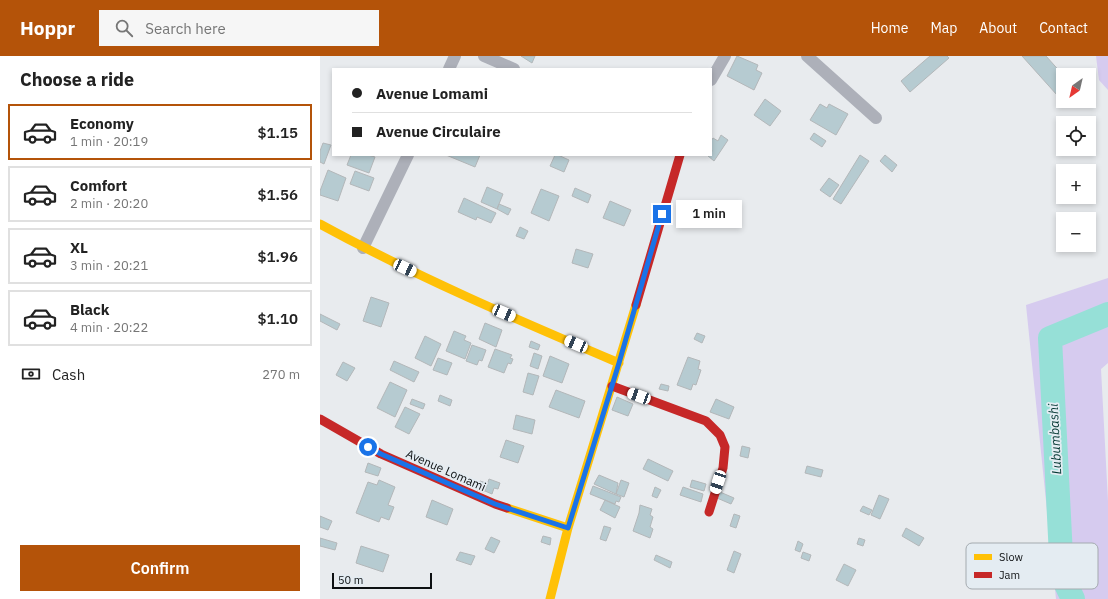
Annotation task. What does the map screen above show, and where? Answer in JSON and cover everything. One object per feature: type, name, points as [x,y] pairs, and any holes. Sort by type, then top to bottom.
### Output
[{"type":"street","points":[[449,68],[455,56]]},
{"type":"street","points":[[484,56],[512,68]]},
{"type":"street","points":[[712,78],[726,56]]},
{"type":"street","points":[[807,56],[876,118]]},
{"type":"street","points":[[363,248],[408,156]]},
{"type":"street","points":[[550,599],[568,528],[619,363],[680,156]]},
{"type":"street","points":[[320,224],[363,248],[489,307],[619,363]]},
{"type":"street","points":[[612,386],[706,421],[720,435],[725,447],[723,468],[709,512]]},
{"type":"street","name":"Avenue Lomami","points":[[320,419],[381,454],[495,504],[568,528]]},
{"type":"shaded area","points":[[1096,56],[1108,56],[1108,90],[1099,80]]},
{"type":"shaded area","points":[[1108,278],[1108,363],[1101,369],[1108,501],[1108,599],[1056,599],[1055,589],[1098,589],[1098,543],[1050,543],[1026,305]]},
{"type":"building","points":[[521,56],[535,56],[532,63]]},
{"type":"building","points":[[737,56],[758,65],[756,70],[762,73],[754,90],[727,76]]},
{"type":"building","points":[[930,56],[947,56],[949,58],[910,92],[901,81]]},
{"type":"building","points":[[1022,56],[1046,56],[1057,68],[1056,94]]},
{"type":"building","points":[[765,99],[781,111],[770,126],[754,115]]},
{"type":"building","points":[[820,104],[827,108],[829,104],[848,114],[836,135],[810,120]]},
{"type":"building","points":[[814,133],[826,141],[822,147],[810,139]]},
{"type":"building","points":[[721,135],[728,140],[714,161],[708,156],[712,156],[713,138],[718,141]]},
{"type":"building","points":[[323,143],[331,145],[324,164],[320,162],[320,151]]},
{"type":"building","points":[[860,155],[869,161],[841,204],[833,199]]},
{"type":"building","points":[[885,155],[897,165],[892,172],[880,161]]},
{"type":"building","points":[[351,156],[375,157],[369,173],[347,165]]},
{"type":"building","points":[[448,156],[480,156],[475,167]]},
{"type":"building","points":[[555,156],[560,156],[569,160],[564,172],[550,166]]},
{"type":"building","points":[[328,170],[346,178],[338,201],[320,195],[320,191]]},
{"type":"building","points":[[355,171],[374,178],[369,191],[350,184]]},
{"type":"building","points":[[829,178],[839,185],[830,197],[820,190]]},
{"type":"building","points":[[487,187],[503,194],[497,209],[481,202]]},
{"type":"building","points":[[575,188],[591,195],[588,203],[572,196]]},
{"type":"building","points":[[541,189],[559,196],[549,221],[531,213]]},
{"type":"building","points":[[464,198],[496,213],[491,223],[477,217],[476,220],[458,212]]},
{"type":"building","points":[[610,201],[631,210],[624,226],[603,218]]},
{"type":"building","points":[[499,204],[511,209],[508,215],[497,209]]},
{"type":"building","points":[[520,227],[528,231],[524,239],[516,236]]},
{"type":"building","points":[[576,249],[593,254],[588,268],[572,263]]},
{"type":"building","points":[[371,297],[389,303],[381,327],[363,321]]},
{"type":"building","points":[[320,314],[340,324],[337,330],[320,321]]},
{"type":"building","points":[[485,323],[502,330],[496,347],[479,339]]},
{"type":"building","points":[[454,331],[466,336],[464,340],[471,343],[465,359],[446,351]]},
{"type":"building","points":[[697,333],[705,336],[702,343],[694,339]]},
{"type":"building","points":[[425,336],[441,344],[431,366],[415,358]]},
{"type":"building","points":[[531,341],[540,345],[538,350],[529,347]]},
{"type":"building","points":[[472,345],[486,350],[482,361],[479,360],[477,365],[466,361]]},
{"type":"building","points":[[495,349],[512,355],[510,358],[513,359],[511,364],[508,363],[504,373],[488,367]]},
{"type":"building","points":[[534,353],[542,356],[538,369],[530,366]]},
{"type":"building","points":[[550,356],[569,364],[562,383],[543,376]]},
{"type":"building","points":[[688,357],[700,361],[698,369],[701,370],[696,385],[693,384],[691,390],[677,385]]},
{"type":"building","points":[[438,358],[452,363],[447,375],[433,370]]},
{"type":"building","points":[[394,361],[419,372],[414,382],[390,370]]},
{"type":"building","points":[[343,362],[355,368],[347,381],[336,375]]},
{"type":"building","points":[[528,373],[539,376],[533,395],[523,392]]},
{"type":"building","points":[[390,382],[407,390],[395,417],[377,408]]},
{"type":"building","points":[[661,384],[669,386],[668,391],[659,389]]},
{"type":"building","points":[[556,390],[585,401],[579,418],[549,407]]},
{"type":"building","points":[[440,395],[452,400],[450,406],[438,401]]},
{"type":"building","points":[[617,397],[633,404],[628,416],[612,410]]},
{"type":"building","points":[[412,399],[425,404],[423,409],[410,404]]},
{"type":"building","points":[[716,399],[734,407],[729,419],[710,412]]},
{"type":"building","points":[[405,407],[420,414],[409,434],[395,427]]},
{"type":"building","points":[[516,415],[535,420],[532,434],[513,429]]},
{"type":"building","points":[[506,440],[524,446],[518,463],[500,457]]},
{"type":"building","points":[[742,446],[750,448],[748,458],[740,456]]},
{"type":"building","points":[[648,459],[673,471],[668,481],[643,469]]},
{"type":"building","points":[[368,463],[381,468],[378,476],[365,472]]},
{"type":"building","points":[[807,466],[823,470],[821,477],[805,473]]},
{"type":"building","points":[[599,475],[618,483],[616,494],[594,484]]},
{"type":"building","points":[[489,479],[500,483],[498,489],[494,488],[492,494],[485,491]]},
{"type":"building","points":[[379,480],[395,487],[388,505],[394,507],[389,520],[381,517],[379,522],[356,513],[368,482],[377,485]]},
{"type":"building","points":[[621,480],[629,483],[624,497],[616,494]]},
{"type":"building","points":[[692,480],[706,484],[704,491],[690,487]]},
{"type":"building","points":[[480,481],[486,483],[484,492],[477,490]]},
{"type":"building","points":[[593,486],[621,497],[619,502],[616,501],[615,504],[590,494]]},
{"type":"building","points":[[655,487],[661,490],[657,498],[652,496]]},
{"type":"building","points":[[683,487],[703,494],[701,502],[680,495]]},
{"type":"building","points":[[720,492],[734,498],[731,504],[717,498]]},
{"type":"building","points":[[879,495],[889,499],[880,519],[871,515]]},
{"type":"building","points":[[432,500],[453,509],[447,525],[426,517]]},
{"type":"building","points":[[605,500],[620,507],[615,518],[600,510]]},
{"type":"building","points":[[640,505],[652,509],[650,515],[653,517],[650,527],[653,529],[650,538],[633,531]]},
{"type":"building","points":[[863,506],[872,510],[869,515],[860,511]]},
{"type":"building","points":[[734,514],[740,516],[736,528],[730,526]]},
{"type":"building","points":[[320,516],[332,521],[328,530],[320,527]]},
{"type":"building","points":[[604,526],[611,528],[606,541],[600,539]]},
{"type":"building","points":[[906,528],[924,538],[919,546],[902,536]]},
{"type":"building","points":[[543,536],[551,538],[550,545],[541,542]]},
{"type":"building","points":[[491,537],[500,541],[494,553],[485,549]]},
{"type":"building","points":[[320,538],[337,543],[335,550],[320,546]]},
{"type":"building","points":[[859,538],[865,540],[863,546],[857,544]]},
{"type":"building","points":[[798,541],[803,544],[800,552],[795,550]]},
{"type":"building","points":[[361,546],[389,555],[383,572],[356,563]]},
{"type":"building","points":[[734,551],[741,554],[734,573],[727,570]]},
{"type":"building","points":[[460,552],[475,556],[471,565],[456,560]]},
{"type":"building","points":[[803,552],[811,555],[809,561],[801,558]]},
{"type":"building","points":[[656,555],[672,562],[670,568],[654,560]]},
{"type":"building","points":[[844,564],[856,570],[848,586],[836,580]]},
{"type":"waterway","name":"Lubumbashi","points":[[1060,543],[1050,338],[1108,314]]},
{"type":"waterway","name":"Lubumbashi","points":[[1068,589],[1073,599]]},
{"type":"traffic: slow","points":[[320,224],[431,280],[619,363]]},
{"type":"traffic: slow","points":[[550,599],[568,528],[636,305]]},
{"type":"traffic: slow","points":[[507,508],[568,528]]},
{"type":"traffic: jam","points":[[636,305],[680,156]]},
{"type":"traffic: jam","points":[[612,386],[706,421],[720,435],[725,447],[723,468],[709,512]]},
{"type":"traffic: jam","points":[[320,419],[381,454],[507,508]]},
{"type":"route","points":[[368,447],[495,504],[568,528],[619,363],[662,214]]}]
